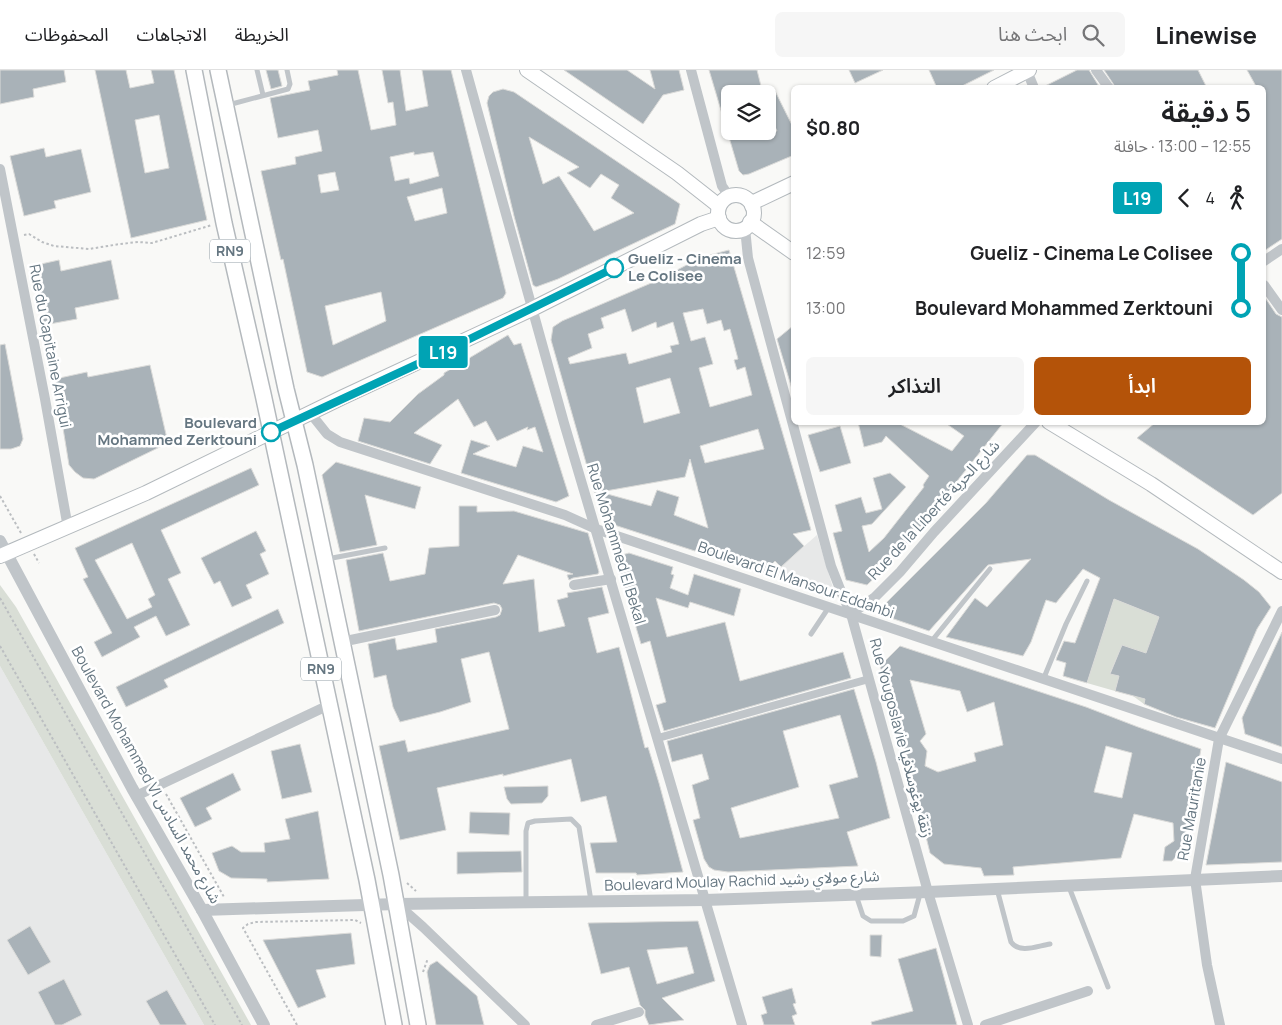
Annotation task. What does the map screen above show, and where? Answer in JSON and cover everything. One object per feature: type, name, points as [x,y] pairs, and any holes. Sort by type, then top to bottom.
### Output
[{"type":"main road","name":"RN9","points":[[194,70],[224,223],[271,432],[372,906],[394,1025]]},
{"type":"main road","name":"RN9","points":[[218,70],[397,904],[418,1025]]},
{"type":"main road","points":[[2,550],[28,544],[146,493],[532,309],[701,224],[722,207],[738,195],[743,196],[752,206],[753,214],[748,225],[740,230],[729,229],[724,226],[722,207],[677,172],[527,70]]},
{"type":"main road","points":[[1000,85],[1028,70]]},
{"type":"main road","points":[[752,206],[756,201],[791,184]]},
{"type":"main road","points":[[748,225],[791,251]]},
{"type":"main road","points":[[1054,425],[1151,484],[1282,572]]},
{"type":"street","name":"Rue Mohammed El Bekal","points":[[466,70],[532,309],[742,1025]]},
{"type":"street","points":[[691,70],[722,186],[722,207]]},
{"type":"street","points":[[1028,70],[1033,85]]},
{"type":"street","points":[[1096,70],[1107,85]]},
{"type":"street","name":"Rue du Capitaine Arrigui","points":[[0,169],[68,528]]},
{"type":"street","name":"Rue Yougoslavie زنقة يوغوسلافيا","points":[[748,225],[748,258],[791,418]]},
{"type":"street","points":[[1266,260],[1282,250]]},
{"type":"street","points":[[1266,288],[1282,310]]},
{"type":"street","name":"Boulevard El Mansour Eddahbi","points":[[311,414],[327,434],[340,442],[565,515],[596,529],[851,614],[930,643],[1282,759]]},
{"type":"street","name":"Rue Yougoslavie زنقة يوغوسلافيا","points":[[793,425],[831,566],[851,614],[924,892],[968,1025]]},
{"type":"street","name":"Rue de la Liberté شارع الحرية","points":[[851,614],[875,597],[900,572],[934,532],[1033,425]]},
{"type":"street","name":"Boulevard Mohammed VI شارع محمد السادس","points":[[2,550],[264,1025]]},
{"type":"street","points":[[574,585],[611,579]]},
{"type":"street","points":[[341,642],[495,610]]},
{"type":"street","name":"Rue Mauritanie","points":[[1220,1025],[1207,965],[1195,879],[1219,739],[1282,611]]},
{"type":"street","points":[[658,738],[869,679]]},
{"type":"street","points":[[136,796],[329,705]]},
{"type":"street","name":"Boulevard Moulay Rachid شارع مولاي رشيد","points":[[202,910],[397,904],[705,900],[1282,876]]},
{"type":"street","points":[[397,904],[424,927],[525,1025]]},
{"type":"street","points":[[985,1025],[1088,991]]},
{"type":"street","points":[[596,1025],[639,1012]]},
{"type":"lane","points":[[257,70],[263,95]]},
{"type":"lane","points":[[225,105],[288,89],[290,84],[287,70]]},
{"type":"lane","points":[[324,560],[385,548]]},
{"type":"lane","points":[[930,643],[990,569]]},
{"type":"lane","points":[[1043,680],[1066,624],[1087,581]]},
{"type":"lane","points":[[811,634],[829,607]]},
{"type":"lane","points":[[526,902],[526,831],[528,823],[571,819],[580,828],[591,902]]},
{"type":"lane","points":[[1068,885],[1108,987]]},
{"type":"lane","points":[[996,888],[1011,942],[1015,948],[1021,949],[1050,944]]},
{"type":"lane","points":[[856,894],[863,916],[871,921],[903,921],[914,916],[924,892]]},
{"type":"path","points":[[14,236],[29,234],[42,242],[54,246],[89,250],[120,244],[152,243],[224,223]]},
{"type":"path","points":[[0,496],[39,563]]},
{"type":"path","points":[[0,598],[242,1025]]},
{"type":"path","points":[[0,646],[215,1025]]},
{"type":"path","points":[[161,784],[227,902]]},
{"type":"path","points":[[404,878],[416,892]]},
{"type":"path","points":[[297,1025],[243,928],[248,924],[256,922],[355,920],[364,927]]},
{"type":"shaded area","points":[[817,535],[833,588],[824,595],[771,575]]},
{"type":"shaded area","points":[[0,585],[16,607],[251,1025],[204,1025],[0,666]]},
{"type":"shaded area","points":[[1114,599],[1159,617],[1157,660],[1144,704],[1133,696],[1140,662],[1136,650],[1122,645],[1110,673],[1119,676],[1115,691],[1087,683]]},
{"type":"shaded area","points":[[0,666],[204,1025],[0,1025]]},
{"type":"building","points":[[0,70],[64,70],[66,82],[33,89],[34,97],[0,104]]},
{"type":"building","points":[[95,70],[126,70],[130,88],[154,83],[151,70],[174,70],[207,220],[131,238]],"holes":[[[159,115],[169,168],[145,173],[135,120]]]},
{"type":"building","points":[[266,70],[278,70],[282,86],[271,89]]},
{"type":"building","points":[[337,70],[358,70],[371,130],[396,125],[393,102],[388,103],[382,70],[400,70],[406,111],[428,106],[422,70],[451,70],[506,293],[503,298],[322,377],[307,372],[283,259],[281,260],[261,171],[296,164],[295,157],[322,151],[318,130],[278,138],[270,98],[310,90],[308,81],[338,75]],"holes":[[[414,152],[414,155],[433,152],[439,176],[410,184],[409,178],[395,181],[390,157]],[[335,172],[339,190],[321,193],[318,175]],[[442,188],[447,213],[415,221],[407,197]],[[381,292],[386,321],[333,345],[325,306]]]},
{"type":"building","points":[[564,70],[627,70],[655,89],[650,70],[679,70],[684,90],[663,95],[643,124]]},
{"type":"building","points":[[709,70],[757,70],[761,85],[721,85],[721,110]]},
{"type":"building","points":[[849,70],[883,70],[855,83]]},
{"type":"building","points":[[929,70],[994,70],[964,85],[936,85]]},
{"type":"building","points":[[1077,70],[1089,70],[1098,85],[1047,85]]},
{"type":"building","points":[[1104,70],[1198,70],[1206,85],[1114,85]]},
{"type":"building","points":[[1247,70],[1282,70],[1282,239],[1266,250],[1266,85],[1255,85]]},
{"type":"building","points":[[503,89],[514,92],[680,204],[675,224],[558,279],[536,287],[533,285],[514,216],[487,103],[489,96],[493,92]],"holes":[[[529,137],[579,167],[567,173],[590,188],[601,174],[619,185],[611,198],[634,213],[594,231],[559,176],[543,184]]]},
{"type":"building","points":[[776,93],[791,123],[791,156],[743,175],[739,171],[730,140],[776,140]]},
{"type":"building","points":[[44,148],[46,157],[81,149],[91,192],[54,201],[56,208],[24,216],[10,156]]},
{"type":"building","points":[[729,250],[811,530],[793,534],[804,546],[781,567],[775,561],[763,573],[605,522],[600,512],[551,340],[553,327],[562,321],[656,281],[702,257]],"holes":[[[625,309],[632,332],[656,322],[657,328],[673,322],[679,344],[670,346],[672,352],[629,364],[626,353],[570,364],[568,358],[592,348],[588,334],[604,328],[601,318]],[[703,309],[707,324],[721,320],[724,331],[730,329],[738,359],[734,360],[737,370],[745,367],[752,395],[710,407],[699,368],[713,364],[705,337],[691,341],[683,313]],[[670,378],[680,413],[644,423],[636,388]],[[758,429],[764,449],[705,463],[700,446]],[[690,459],[708,528],[674,515],[679,497],[657,490],[651,506],[600,492],[685,477]]]},
{"type":"building","points":[[59,260],[61,271],[111,260],[119,299],[75,308],[77,319],[44,325],[32,266]]},
{"type":"building","points":[[1266,299],[1276,314],[1282,317],[1282,493],[1253,515],[1137,438],[1152,425],[1266,425]]},
{"type":"building","points":[[791,327],[791,386],[777,339]]},
{"type":"building","points":[[508,335],[514,345],[521,343],[569,496],[556,502],[461,473],[471,440],[490,446],[473,454],[516,467],[523,446],[543,452],[535,427],[527,430],[528,427],[497,441],[486,421],[474,427],[458,399],[414,433],[442,445],[430,464],[358,441],[364,418],[390,422],[418,394],[444,375],[444,373]]},
{"type":"building","points":[[5,344],[23,439],[20,446],[11,449],[0,449],[0,345]]},
{"type":"building","points":[[150,365],[168,443],[94,479],[83,478],[69,465],[55,379],[87,372],[88,377]]},
{"type":"building","points":[[859,425],[902,425],[952,451],[964,436],[948,425],[1002,425],[899,554],[867,585],[846,580],[833,533],[842,531],[835,505],[861,497],[866,513],[882,509],[873,478],[890,473],[906,487],[872,524],[862,526],[869,552],[884,538],[924,487],[923,485],[929,476],[886,436],[882,442],[864,447]]},
{"type":"building","points":[[840,426],[851,463],[820,472],[808,435]]},
{"type":"building","points":[[1027,455],[1035,455],[1109,500],[1198,549],[1244,580],[1259,592],[1271,607],[1257,629],[1215,728],[1176,717],[1144,704],[1145,699],[1115,691],[1119,676],[1110,674],[1122,645],[1146,653],[1159,617],[1114,599],[1087,683],[1063,676],[1066,663],[1056,660],[1057,657],[1064,641],[1075,643],[1100,578],[1083,569],[1056,603],[1046,600],[1031,642],[1023,656],[946,637],[975,598],[987,607],[1031,559],[988,565],[929,631],[888,617],[884,605],[986,503]]},
{"type":"building","points":[[336,462],[421,487],[415,509],[365,495],[377,545],[340,552],[322,475]]},
{"type":"building","points":[[251,468],[259,485],[161,530],[181,573],[168,579],[190,625],[166,636],[156,616],[134,627],[140,637],[102,657],[94,642],[112,633],[83,579],[88,577],[75,548]],"holes":[[[132,543],[155,595],[148,599],[152,607],[127,619],[95,560]]]},
{"type":"building","points":[[459,506],[477,506],[477,512],[514,511],[588,533],[598,574],[569,580],[567,575],[573,574],[518,555],[503,584],[534,579],[539,632],[565,626],[557,600],[568,597],[567,593],[602,587],[609,613],[588,618],[597,653],[619,647],[645,748],[648,747],[683,872],[637,875],[636,873],[596,873],[590,843],[617,842],[606,796],[581,802],[571,759],[503,776],[503,774],[437,788],[446,830],[400,840],[379,746],[405,740],[408,752],[509,729],[489,652],[461,659],[471,702],[400,722],[393,707],[386,675],[374,678],[368,644],[395,638],[397,650],[437,642],[435,629],[496,617],[500,615],[502,609],[500,605],[494,603],[359,631],[346,560],[383,553],[390,581],[425,574],[429,548],[459,546]]},
{"type":"building","points":[[256,531],[266,551],[260,554],[269,574],[246,585],[252,598],[232,607],[220,581],[214,584],[201,558]]},
{"type":"building","points":[[629,553],[673,567],[671,574],[674,575],[670,588],[688,595],[694,574],[741,589],[734,616],[690,602],[688,608],[656,598],[667,637],[725,622],[740,681],[843,652],[851,678],[664,731],[656,705],[666,702],[650,641],[641,644],[615,557]]},
{"type":"building","points":[[278,609],[284,623],[164,680],[168,687],[126,707],[116,687]]},
{"type":"building","points":[[1282,632],[1282,747],[1245,734],[1242,718]]},
{"type":"building","points":[[900,646],[1086,707],[1201,749],[1183,849],[1172,861],[1163,861],[1165,847],[1174,841],[1173,823],[1134,814],[1121,858],[1013,867],[1014,875],[984,876],[981,868],[944,864],[930,853],[900,731],[880,666]],"holes":[[[910,680],[960,691],[967,712],[994,702],[1003,745],[974,753],[976,761],[938,772],[925,766],[927,751],[920,741],[926,734]],[[1106,746],[1132,753],[1122,798],[1094,792]]]},
{"type":"building","points":[[854,689],[876,762],[890,818],[847,832],[858,866],[728,872],[714,870],[709,867],[704,859],[693,820],[700,818],[692,785],[709,779],[702,754],[672,762],[667,741]],"holes":[[[840,715],[858,777],[829,785],[839,818],[740,838],[731,808],[799,787],[783,731]]]},
{"type":"building","points":[[300,744],[312,792],[282,799],[271,751]]},
{"type":"building","points":[[1226,762],[1282,782],[1282,862],[1206,865]]},
{"type":"building","points":[[233,773],[241,790],[206,808],[212,819],[195,827],[180,798]]},
{"type":"building","points":[[548,786],[548,796],[542,803],[511,804],[507,799],[504,787]]},
{"type":"building","points":[[318,811],[329,879],[267,882],[267,879],[231,878],[219,871],[212,853],[232,846],[241,852],[265,852],[264,843],[290,839],[285,819]]},
{"type":"building","points":[[470,812],[510,813],[509,835],[469,833]]},
{"type":"building","points":[[521,851],[522,872],[457,874],[457,852]]},
{"type":"building","points":[[698,921],[715,981],[662,998],[684,1020],[649,1025],[645,1016],[645,1010],[640,1005],[629,967],[601,974],[588,923]],"holes":[[[687,947],[694,973],[657,984],[647,950]]]},
{"type":"building","points":[[30,926],[51,962],[28,975],[7,940]]},
{"type":"building","points":[[351,933],[355,964],[316,970],[326,997],[298,1008],[263,940]]},
{"type":"building","points":[[870,935],[882,935],[881,957],[870,956]]},
{"type":"building","points":[[936,948],[957,1025],[872,1025],[871,1022],[913,1011],[898,959]]},
{"type":"building","points":[[437,961],[477,996],[484,1025],[436,1025],[427,972],[430,965]]},
{"type":"building","points":[[64,979],[82,1015],[62,1025],[55,1025],[38,992]]},
{"type":"building","points":[[792,988],[796,1003],[793,1004],[797,1014],[792,1016],[795,1025],[764,1025],[761,1015],[767,1013],[762,997]]},
{"type":"building","points":[[167,990],[187,1025],[160,1025],[146,1001]]},
{"type":"bus line","name":"L19","points":[[271,432],[435,356],[614,268]]},
{"type":"place","name":"Gueliz - Cinema Le Colisee","points":[[614,268]]},
{"type":"place","name":"Boulevard Mohammed Zerktouni","points":[[271,432]]}]
